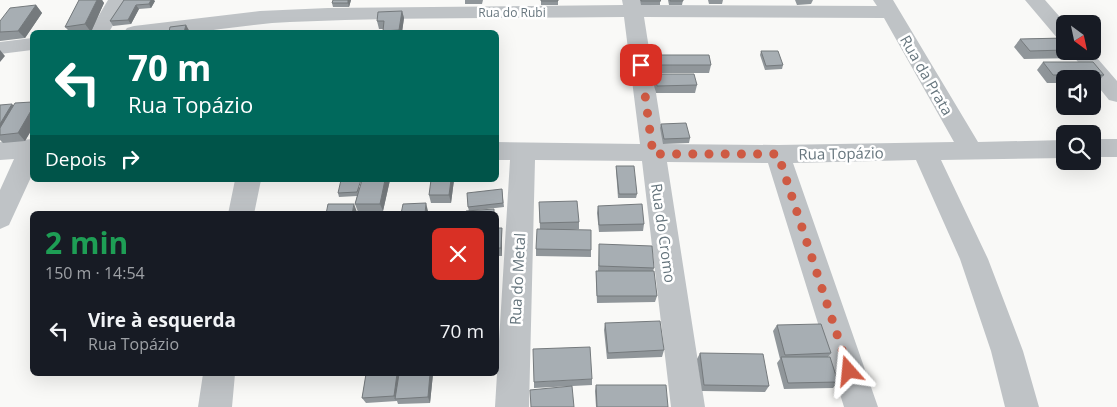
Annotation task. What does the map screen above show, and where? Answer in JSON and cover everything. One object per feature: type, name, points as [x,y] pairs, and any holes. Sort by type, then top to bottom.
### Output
[{"type":"street","points":[[100,30],[118,0]]},
{"type":"street","points":[[1035,0],[1056,24]]},
{"type":"street","name":"Rua do Rubi","points":[[151,30],[260,17],[632,6],[887,6]]},
{"type":"street","name":"Rua do Cromo","points":[[632,6],[688,407]]},
{"type":"street","name":"Rua da Prata","points":[[887,6],[971,151]]},
{"type":"street","points":[[0,48],[30,44]]},
{"type":"street","points":[[1087,60],[1117,95]]},
{"type":"street","points":[[1101,148],[1117,148]]},
{"type":"street","points":[[0,151],[30,149]]},
{"type":"street","name":"Rua Topázio","points":[[510,151],[778,154],[1056,149]]},
{"type":"street","name":"Rua do Metal","points":[[510,151],[507,272],[512,407]]},
{"type":"street","points":[[925,152],[974,259],[1007,351],[1022,407]]},
{"type":"street","points":[[0,218],[30,153]]},
{"type":"street","points":[[778,154],[861,407]]},
{"type":"street","points":[[242,211],[248,182]]},
{"type":"street","points":[[215,407],[219,376]]},
{"type":"building","points":[[79,0],[97,0],[85,24],[65,27]]},
{"type":"building","points":[[124,0],[151,0],[149,4],[136,5],[128,20],[110,21]]},
{"type":"building","points":[[333,0],[348,0],[348,3],[332,3]]},
{"type":"building","points":[[558,0],[558,1],[541,1]]},
{"type":"building","points":[[660,0],[661,1],[641,1]]},
{"type":"building","points":[[36,5],[18,31],[0,32],[0,21],[10,8]]},
{"type":"building","points":[[402,11],[399,30],[383,30],[384,21],[377,21],[378,12]]},
{"type":"building","points":[[186,25],[185,30],[169,30],[170,27]]},
{"type":"building","points":[[1056,38],[1056,50],[1030,51],[1020,39]]},
{"type":"building","points":[[761,51],[778,51],[783,65],[766,66]]},
{"type":"building","points":[[653,55],[709,55],[711,65],[654,65]]},
{"type":"building","points":[[1043,62],[1093,62],[1100,70],[1056,70],[1056,75],[1053,75]]},
{"type":"building","points":[[655,74],[694,74],[697,85],[657,86]]},
{"type":"building","points":[[30,102],[30,112],[18,133],[0,135],[0,128],[15,103]]},
{"type":"building","points":[[12,104],[0,124],[0,105]]},
{"type":"building","points":[[686,123],[690,138],[664,139],[661,124]]},
{"type":"building","points":[[616,166],[634,166],[637,194],[619,194]]},
{"type":"building","points":[[341,182],[360,182],[357,192],[338,193]]},
{"type":"building","points":[[361,182],[385,182],[380,204],[355,204]]},
{"type":"building","points":[[431,182],[451,182],[449,195],[429,195]]},
{"type":"building","points":[[502,189],[503,203],[468,207],[467,193]]},
{"type":"building","points":[[577,201],[579,222],[540,223],[539,202]]},
{"type":"building","points":[[426,203],[425,211],[402,211],[403,204]]},
{"type":"building","points":[[328,204],[354,204],[353,211],[327,211]]},
{"type":"building","points":[[642,204],[644,224],[599,225],[598,206]]},
{"type":"building","points":[[494,209],[494,211],[466,211]]},
{"type":"building","points":[[499,228],[502,228],[501,248],[499,248]]},
{"type":"building","points":[[537,229],[591,230],[591,250],[536,249]]},
{"type":"building","points":[[599,244],[652,246],[654,268],[599,266]]},
{"type":"building","points":[[596,271],[654,271],[657,296],[597,296]]},
{"type":"building","points":[[660,321],[664,350],[608,353],[605,323]]},
{"type":"building","points":[[821,324],[831,353],[785,355],[777,325]]},
{"type":"building","points":[[590,347],[592,379],[534,382],[533,349]]},
{"type":"building","points":[[700,353],[763,354],[769,386],[704,385]]},
{"type":"building","points":[[781,357],[830,357],[838,382],[788,383]]},
{"type":"building","points":[[366,376],[397,376],[394,396],[362,398]]},
{"type":"building","points":[[399,376],[430,376],[428,397],[395,399]]},
{"type":"building","points":[[596,385],[666,385],[668,407],[597,407]]},
{"type":"building","points":[[572,386],[574,407],[531,407],[530,390]]},
{"type":"route","points":[[641,65],[653,154],[778,154],[849,371]]}]
